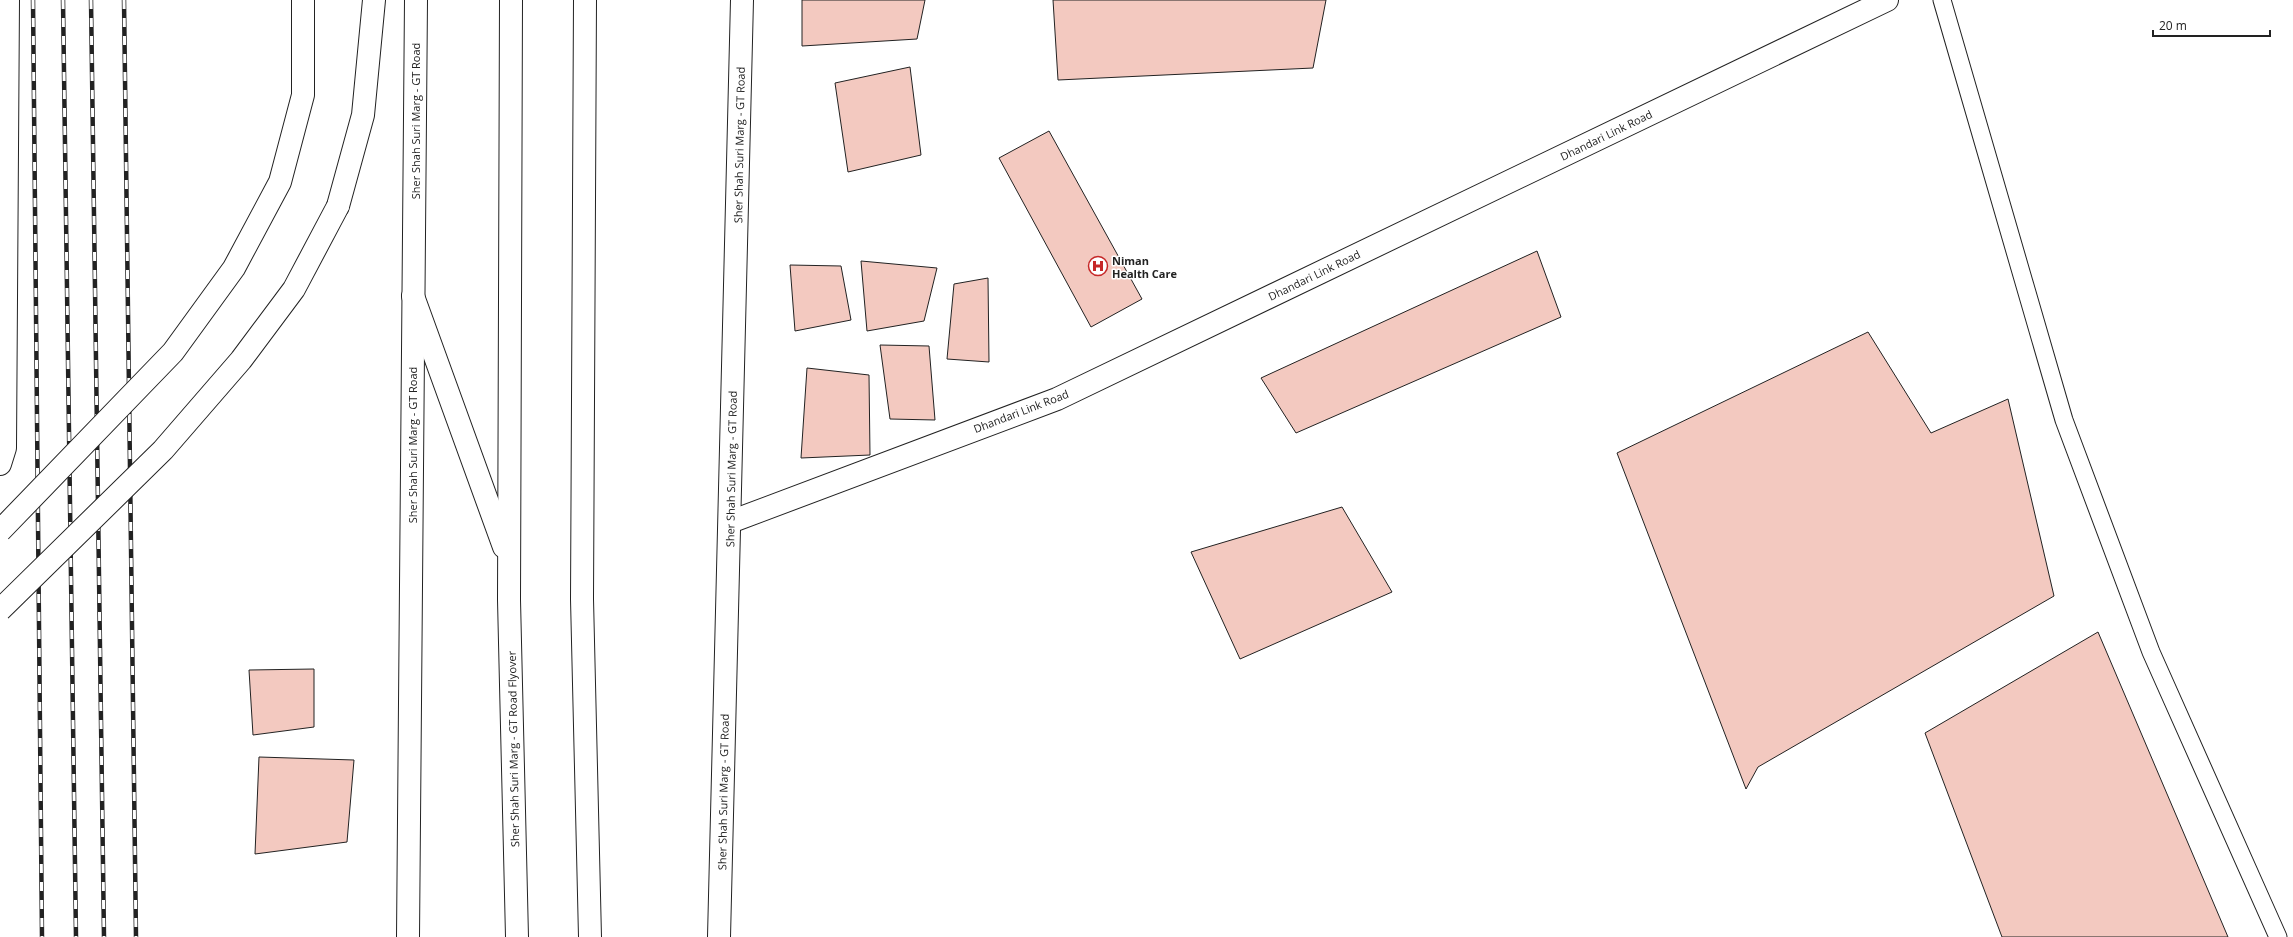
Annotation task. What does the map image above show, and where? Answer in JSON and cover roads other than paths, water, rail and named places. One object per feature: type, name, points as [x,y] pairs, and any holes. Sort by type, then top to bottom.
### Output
[{"type":"main road","points":[[0,464],[5,448],[8,0]]},
{"type":"main road","points":[[0,531],[173,352],[234,268],[280,182],[303,94],[303,0]]},
{"type":"main road","points":[[0,610],[163,450],[241,360],[294,289],[338,206],[363,115],[374,0]]},
{"type":"main road","name":"Sher Shah Suri Marg - GT Road","points":[[408,937],[416,0]]},
{"type":"main road","points":[[509,562],[511,0]]},
{"type":"main road","points":[[585,0],[582,599],[590,937]]},
{"type":"main road","name":"Sher Shah Suri Marg - GT Road","points":[[719,937],[742,0]]},
{"type":"main road","name":"Dhandari Link Road","points":[[730,522],[1057,399],[1887,0]]},
{"type":"main road","points":[[413,296],[509,562]]},
{"type":"main road","name":"Sher Shah Suri Marg - GT Road Flyover","points":[[509,562],[517,937]]},
{"type":"lane","points":[[1942,0],[2064,420],[2151,652],[2278,937]]},
{"type":"railway","points":[[33,0],[42,937]]},
{"type":"railway","points":[[63,0],[76,937]]},
{"type":"railway","points":[[91,0],[104,937]]},
{"type":"railway","points":[[124,0],[136,937]]},
{"type":"place","name":"Niman Health Care","points":[[1098,266]]}]
